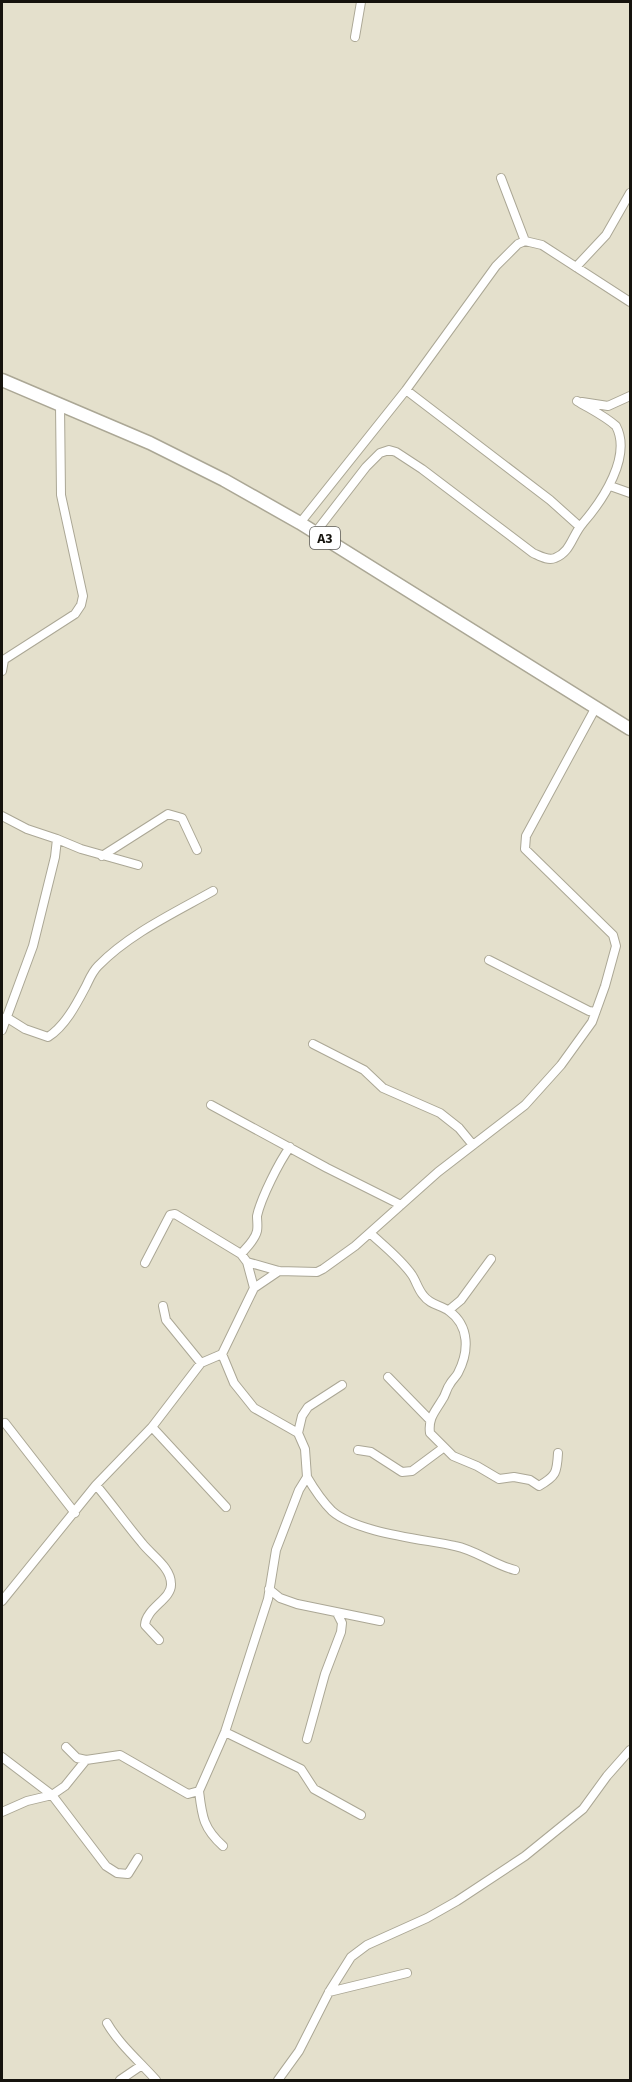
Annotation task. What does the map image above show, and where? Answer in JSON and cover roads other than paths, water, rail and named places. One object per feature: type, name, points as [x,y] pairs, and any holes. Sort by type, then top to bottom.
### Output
[{"type":"highway","name":"A3","points":[[2,380],[150,443],[224,480],[315,532],[630,729]]},
{"type":"street","points":[[355,37],[361,2]]},
{"type":"street","points":[[501,178],[525,240]]},
{"type":"street","points":[[576,267],[606,235],[630,193]]},
{"type":"street","points":[[300,523],[406,390],[496,266],[518,244],[525,240],[542,245],[630,302]]},
{"type":"street","points":[[406,390],[550,500],[579,526]]},
{"type":"street","points":[[315,532],[366,467],[380,453],[389,450],[422,469],[540,556],[550,560],[568,549],[579,526],[613,487],[629,456],[622,433],[610,421],[577,401],[608,406],[630,396]]},
{"type":"street","points":[[2,671],[3,660],[75,614],[81,605],[83,596],[61,495],[60,405]]},
{"type":"street","points":[[613,487],[630,493]]},
{"type":"street","points":[[247,1262],[279,1271],[317,1272],[323,1269],[370,1233],[438,1172],[525,1105],[561,1065],[592,1022],[605,986],[616,941],[613,935],[525,849],[524,843],[596,706]]},
{"type":"street","points":[[102,856],[168,814],[182,818],[197,850]]},
{"type":"street","points":[[2,816],[42,835],[102,856],[138,865]]},
{"type":"street","points":[[2,1030],[33,946],[55,857],[57,839]]},
{"type":"street","points":[[6,1017],[25,1029],[48,1037],[59,1030],[80,998],[95,969],[112,952],[166,917],[213,891]]},
{"type":"street","points":[[489,960],[595,1012]]},
{"type":"street","points":[[313,1044],[364,1070],[383,1088],[440,1113],[459,1128],[473,1145]]},
{"type":"street","points":[[211,1105],[401,1205]]},
{"type":"street","points":[[241,1254],[252,1242],[258,1230],[257,1217],[281,1159],[290,1147]]},
{"type":"street","points":[[145,1263],[170,1215],[175,1214],[241,1254],[247,1262],[254,1288]]},
{"type":"street","points":[[370,1233],[396,1256],[412,1275],[424,1297],[435,1306],[449,1310],[462,1323],[467,1347],[458,1372],[448,1385],[443,1399],[430,1420],[430,1433],[443,1448],[453,1455],[498,1479],[514,1477],[530,1480],[539,1486],[551,1479],[557,1471],[558,1453]]},
{"type":"street","points":[[449,1310],[460,1300],[491,1259]]},
{"type":"street","points":[[2,1601],[96,1485],[152,1427],[201,1363],[222,1354],[254,1288],[279,1271]]},
{"type":"street","points":[[163,1306],[166,1320],[201,1363]]},
{"type":"street","points":[[222,1354],[234,1383],[254,1408],[298,1433],[305,1449],[308,1477],[333,1512],[352,1522],[409,1539],[458,1546],[502,1567],[515,1570]]},
{"type":"street","points":[[388,1377],[430,1420]]},
{"type":"street","points":[[298,1433],[302,1416],[308,1407],[342,1385]]},
{"type":"street","points":[[5,1423],[75,1513]]},
{"type":"street","points":[[152,1427],[226,1507]]},
{"type":"street","points":[[358,1450],[371,1452],[402,1472],[412,1471],[443,1448]]},
{"type":"street","points":[[223,1846],[212,1835],[202,1818],[199,1791],[225,1732],[269,1589],[276,1550],[299,1490],[308,1477]]},
{"type":"street","points":[[96,1485],[144,1545],[159,1560],[171,1583],[169,1592],[146,1617],[145,1625],[159,1640]]},
{"type":"street","points":[[269,1589],[280,1598],[380,1621]]},
{"type":"street","points":[[308,1739],[325,1674],[342,1632],[342,1623],[338,1613]]},
{"type":"street","points":[[225,1732],[302,1769],[314,1789],[361,1815]]},
{"type":"street","points":[[66,1747],[77,1758],[86,1760],[120,1755],[188,1794],[199,1791]]},
{"type":"street","points":[[278,2080],[311,2031],[342,1970],[360,1949],[427,1918],[525,1856],[574,1817],[630,1750]]},
{"type":"street","points":[[2,1757],[52,1795],[105,1866],[117,1873],[128,1874],[138,1858]]},
{"type":"street","points":[[2,1812],[27,1801],[52,1795],[65,1786],[86,1760]]},
{"type":"street","points":[[329,1992],[408,1973]]},
{"type":"street","points":[[107,2023],[116,2039],[156,2080]]},
{"type":"street","points":[[120,2080],[142,2065]]}]
